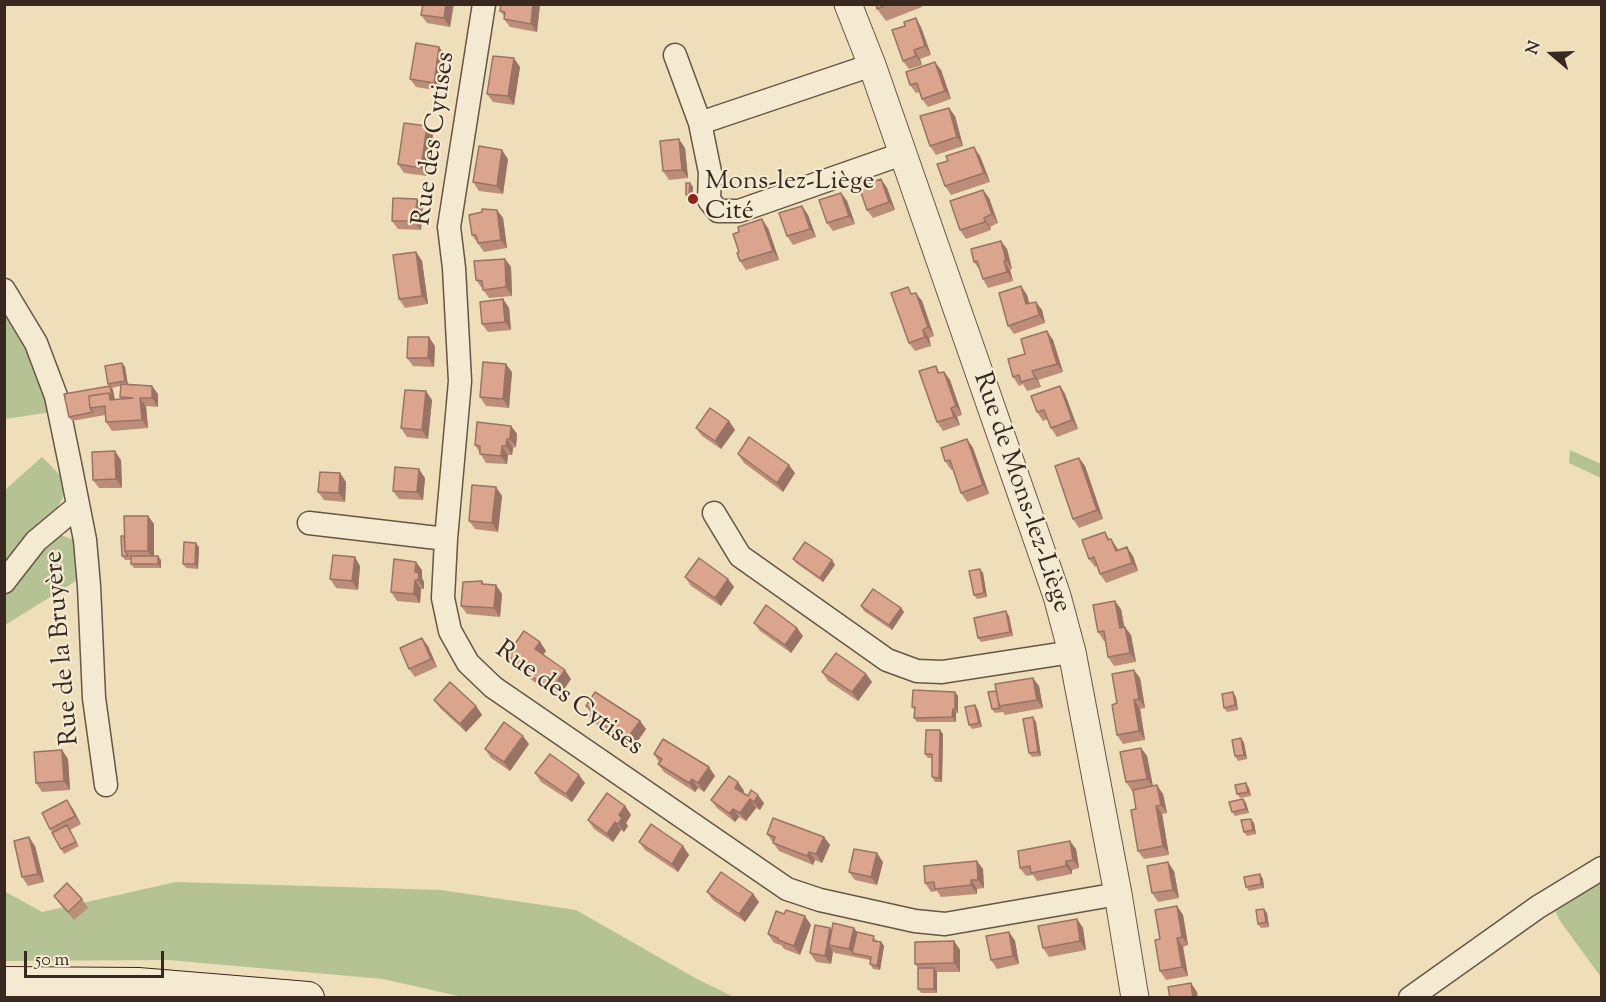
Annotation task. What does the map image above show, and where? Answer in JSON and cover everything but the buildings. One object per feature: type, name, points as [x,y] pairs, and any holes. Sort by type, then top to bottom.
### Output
[{"type":"main road","points":[[4,983],[138,984],[308,998]]},
{"type":"street","name":"Rue des Cytises","points":[[484,4],[449,227],[454,268],[460,381],[443,597],[450,631],[468,663],[493,687],[787,889],[820,900],[915,921],[945,924],[1118,894]]},
{"type":"street","name":"Rue de Mons-lez-Liège","points":[[848,4],[872,65],[1044,555],[1072,652],[1118,894],[1135,998]]},
{"type":"street","points":[[675,55],[699,123],[710,172],[709,200],[718,211],[739,211],[902,154]]},
{"type":"street","points":[[699,123],[872,65]]},
{"type":"street","name":"Rue de la Bruyère","points":[[4,290],[36,343],[56,396],[85,540],[90,586],[94,698],[106,785]]},
{"type":"street","name":"Rue de la Bruyère","points":[[4,582],[36,541],[78,506]]},
{"type":"street","points":[[714,513],[740,556],[887,660],[916,671],[942,672],[1072,652]]},
{"type":"street","points":[[309,523],[446,539]]},
{"type":"street","points":[[1410,998],[1538,907],[1602,868]]},
{"type":"green space","points":[[4,303],[15,319],[52,412],[5,419]]},
{"type":"green space","points":[[1570,450],[1601,464],[1601,478],[1569,463]]},
{"type":"green space","points":[[42,457],[66,481],[63,497],[49,524],[57,534],[78,541],[84,576],[5,625],[5,490]]},
{"type":"green space","points":[[1601,878],[1601,977],[1560,921],[1554,908]]},
{"type":"green space","points":[[176,882],[441,890],[576,910],[697,979],[734,997],[467,998],[383,979],[168,960],[5,961],[4,891],[42,912]]},
{"type":"place","name":"Mons-lez-Liège Cité","points":[[693,199]]}]
